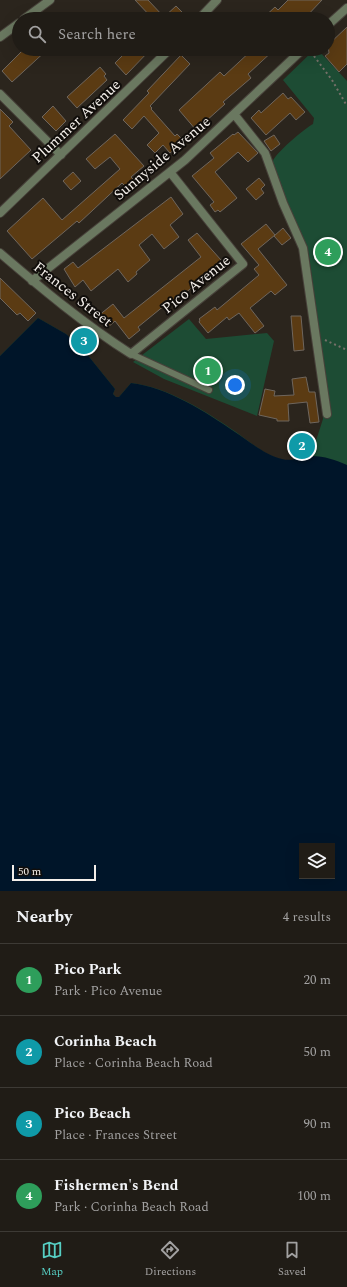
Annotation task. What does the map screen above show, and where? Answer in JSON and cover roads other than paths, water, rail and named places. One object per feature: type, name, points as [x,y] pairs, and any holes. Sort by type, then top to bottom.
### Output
[{"type":"street","points":[[34,12],[50,0]]},
{"type":"street","points":[[206,12],[217,0]]},
{"type":"street","points":[[335,19],[347,8]]},
{"type":"street","points":[[0,37],[12,28]]},
{"type":"street","name":"Plummer Avenue","points":[[0,213],[163,56]]},
{"type":"street","name":"Sunnyside Avenue","points":[[32,281],[170,172],[296,56]]},
{"type":"street","points":[[0,94],[61,155]]},
{"type":"street","points":[[234,114],[265,153],[281,199],[303,248],[317,336],[327,414]]},
{"type":"street","name":"Pico Avenue","points":[[131,354],[243,264],[170,172]]},
{"type":"street","name":"Frances Street","points":[[0,253],[32,281],[101,335],[131,354]]},
{"type":"lane","points":[[131,354],[209,390]]},
{"type":"water","points":[[38,318],[66,334],[82,348],[115,389],[113,394],[116,397],[119,397],[131,383],[145,385],[172,395],[212,416],[258,448],[276,457],[290,460],[308,456],[316,456],[339,461],[347,465],[347,891],[0,891],[0,356]]},
{"type":"place","name":"Fishermen's Bend","points":[[328,252]]},
{"type":"place","name":"Pico Beach","points":[[84,341]]},
{"type":"place","name":"Pico Park","points":[[208,371]]},
{"type":"place","name":"Corinha Beach","points":[[302,446]]}]
